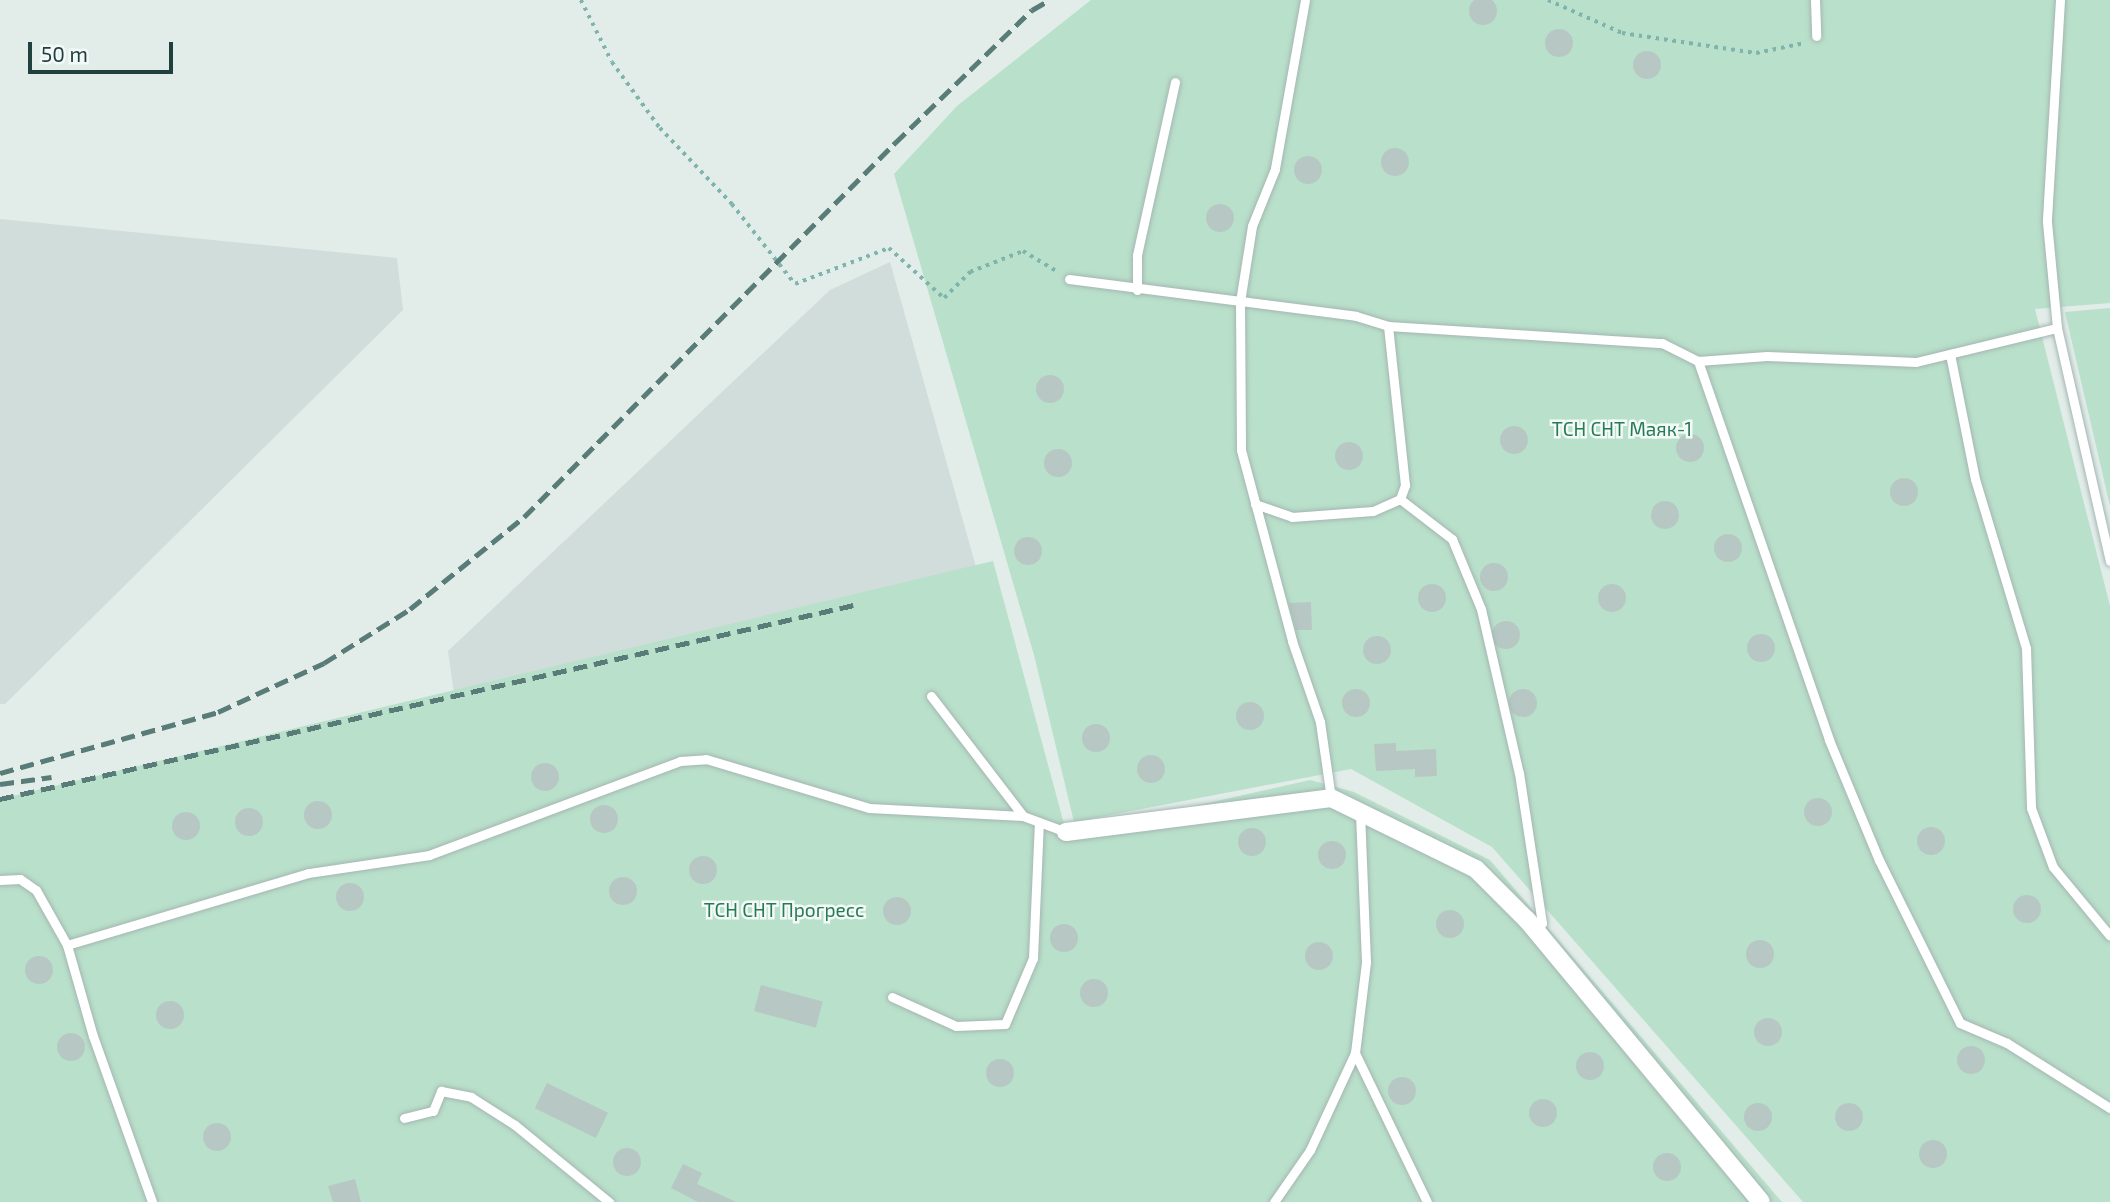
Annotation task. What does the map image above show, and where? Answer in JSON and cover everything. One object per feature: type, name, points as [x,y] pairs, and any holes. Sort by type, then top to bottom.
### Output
[{"type":"street","points":[[1066,832],[1331,797],[1476,869],[1536,931],[1761,1202]]},
{"type":"lane","points":[[1305,0],[1275,169],[1252,226],[1240,302],[1241,450],[1292,641],[1320,722],[1331,797]]},
{"type":"lane","points":[[1815,0],[1816,36]]},
{"type":"lane","points":[[2060,0],[2048,222],[2057,328],[2110,561]]},
{"type":"lane","points":[[1137,289],[1137,255],[1175,82]]},
{"type":"lane","points":[[1069,279],[1356,316],[1388,326],[1662,343],[1698,361],[1767,356],[1916,362],[2057,328]]},
{"type":"lane","points":[[1255,504],[1292,517],[1373,511],[1400,499],[1405,485],[1388,326]]},
{"type":"lane","points":[[1950,355],[1975,479],[2026,648],[2031,808],[2053,867],[2110,936]]},
{"type":"lane","points":[[1698,361],[1829,740],[1879,860],[1960,1023],[2007,1043],[2110,1108]]},
{"type":"lane","points":[[1400,499],[1452,539],[1481,609],[1519,773],[1542,922],[1536,931]]},
{"type":"lane","points":[[931,696],[1023,816]]},
{"type":"lane","points":[[67,945],[309,873],[429,855],[680,761],[706,759],[869,808],[1023,816],[1066,832]]},
{"type":"lane","points":[[1274,1202],[1310,1150],[1355,1053],[1366,962],[1360,812]]},
{"type":"lane","points":[[892,997],[956,1026],[1005,1024],[1033,958],[1039,822]]},
{"type":"lane","points":[[0,880],[20,879],[36,890],[67,945],[93,1036],[152,1202]]},
{"type":"lane","points":[[1355,1053],[1427,1202]]},
{"type":"lane","points":[[404,1118],[433,1111],[441,1091],[471,1097],[515,1125],[609,1202]]},
{"type":"path","points":[[582,0],[612,62],[660,128],[732,204],[795,284],[890,248],[944,298],[970,272],[1023,251],[1069,279]]},
{"type":"path","points":[[1548,0],[1622,33],[1715,48],[1756,53],[1796,48],[1816,36]]},
{"type":"shaded area","points":[[0,219],[397,258],[403,310],[5,704],[0,704]]},
{"type":"shaded area","points":[[890,262],[1026,744],[458,722],[448,651],[830,290]]},
{"type":"green space","name":"ТСН СНТ Маяк-1","points":[[1091,0],[2110,0],[2110,303],[2035,309],[2110,606],[2110,1202],[1803,1202],[1492,847],[1351,769],[1074,822],[1034,655],[894,174],[957,106]]},
{"type":"green space","points":[[2110,308],[2110,506],[2065,312]]},
{"type":"green space","name":"ТСН СНТ Прогресс","points":[[993,561],[1067,835],[1310,780],[1354,792],[1490,860],[1782,1202],[0,1202],[0,799]]},
{"type":"building","points":[[1483,-3],[1493,1],[1497,11],[1493,21],[1483,25],[1473,21],[1469,11],[1473,1]]},
{"type":"building","points":[[1559,29],[1569,33],[1573,43],[1569,53],[1559,57],[1549,53],[1545,43],[1549,33]]},
{"type":"building","points":[[1647,51],[1657,55],[1661,65],[1657,75],[1647,79],[1637,75],[1633,65],[1637,55]]},
{"type":"building","points":[[1395,148],[1405,152],[1409,162],[1405,172],[1395,176],[1385,172],[1381,162],[1385,152]]},
{"type":"building","points":[[1308,156],[1318,160],[1322,170],[1318,180],[1308,184],[1298,180],[1294,170],[1298,160]]},
{"type":"building","points":[[1220,204],[1230,208],[1234,218],[1230,228],[1220,232],[1210,228],[1206,218],[1210,208]]},
{"type":"building","points":[[1050,375],[1060,379],[1064,389],[1060,399],[1050,403],[1040,399],[1036,389],[1040,379]]},
{"type":"building","points":[[1514,426],[1524,430],[1528,440],[1524,450],[1514,454],[1504,450],[1500,440],[1504,430]]},
{"type":"building","points":[[1690,434],[1700,438],[1704,448],[1700,458],[1690,462],[1680,458],[1676,448],[1680,438]]},
{"type":"building","points":[[1349,442],[1359,446],[1363,456],[1359,466],[1349,470],[1339,466],[1335,456],[1339,446]]},
{"type":"building","points":[[1058,449],[1068,453],[1072,463],[1068,473],[1058,477],[1048,473],[1044,463],[1048,453]]},
{"type":"building","points":[[1904,478],[1914,482],[1918,492],[1914,502],[1904,506],[1894,502],[1890,492],[1894,482]]},
{"type":"building","points":[[1665,501],[1675,505],[1679,515],[1675,525],[1665,529],[1655,525],[1651,515],[1655,505]]},
{"type":"building","points":[[1728,534],[1738,538],[1742,548],[1738,558],[1728,562],[1718,558],[1714,548],[1718,538]]},
{"type":"building","points":[[1028,537],[1038,541],[1042,551],[1038,561],[1028,565],[1018,561],[1014,551],[1018,541]]},
{"type":"building","points":[[1494,563],[1504,567],[1508,577],[1504,587],[1494,591],[1484,587],[1480,577],[1484,567]]},
{"type":"building","points":[[1432,584],[1442,588],[1446,598],[1442,608],[1432,612],[1422,608],[1418,598],[1422,588]]},
{"type":"building","points":[[1612,584],[1622,588],[1626,598],[1622,608],[1612,612],[1602,608],[1598,598],[1602,588]]},
{"type":"building","points":[[1311,602],[1312,630],[1296,630],[1289,603]]},
{"type":"building","points":[[1506,621],[1516,625],[1520,635],[1516,645],[1506,649],[1496,645],[1492,635],[1496,625]]},
{"type":"building","points":[[1761,634],[1771,638],[1775,648],[1771,658],[1761,662],[1751,658],[1747,648],[1751,638]]},
{"type":"building","points":[[1377,636],[1387,640],[1391,650],[1387,660],[1377,664],[1367,660],[1363,650],[1367,640]]},
{"type":"building","points":[[1356,689],[1366,693],[1370,703],[1366,713],[1356,717],[1346,713],[1342,703],[1346,693]]},
{"type":"building","points":[[1523,689],[1533,693],[1537,703],[1533,713],[1523,717],[1513,713],[1509,703],[1513,693]]},
{"type":"building","points":[[1250,702],[1260,706],[1264,716],[1260,726],[1250,730],[1240,726],[1236,716],[1240,706]]},
{"type":"building","points":[[1096,724],[1106,728],[1110,738],[1106,748],[1096,752],[1086,748],[1082,738],[1086,728]]},
{"type":"building","points":[[1396,743],[1396,751],[1436,749],[1437,776],[1415,777],[1415,769],[1376,771],[1374,744]]},
{"type":"building","points":[[1151,755],[1161,759],[1165,769],[1161,779],[1151,783],[1141,779],[1137,769],[1141,759]]},
{"type":"building","points":[[545,763],[555,767],[559,777],[555,787],[545,791],[535,787],[531,777],[535,767]]},
{"type":"building","points":[[1818,798],[1828,802],[1832,812],[1828,822],[1818,826],[1808,822],[1804,812],[1808,802]]},
{"type":"building","points":[[318,801],[328,805],[332,815],[328,825],[318,829],[308,825],[304,815],[308,805]]},
{"type":"building","points":[[604,805],[614,809],[618,819],[614,829],[604,833],[594,829],[590,819],[594,809]]},
{"type":"building","points":[[249,808],[259,812],[263,822],[259,832],[249,836],[239,832],[235,822],[239,812]]},
{"type":"building","points":[[186,812],[196,816],[200,826],[196,836],[186,840],[176,836],[172,826],[176,816]]},
{"type":"building","points":[[1931,827],[1941,831],[1945,841],[1941,851],[1931,855],[1921,851],[1917,841],[1921,831]]},
{"type":"building","points":[[1252,828],[1262,832],[1266,842],[1262,852],[1252,856],[1242,852],[1238,842],[1242,832]]},
{"type":"building","points":[[1332,841],[1342,845],[1346,855],[1342,865],[1332,869],[1322,865],[1318,855],[1322,845]]},
{"type":"building","points":[[703,856],[713,860],[717,870],[713,880],[703,884],[693,880],[689,870],[693,860]]},
{"type":"building","points":[[623,877],[633,881],[637,891],[633,901],[623,905],[613,901],[609,891],[613,881]]},
{"type":"building","points":[[350,883],[360,887],[364,897],[360,907],[350,911],[340,907],[336,897],[340,887]]},
{"type":"building","points":[[2027,895],[2037,899],[2041,909],[2037,919],[2027,923],[2017,919],[2013,909],[2017,899]]},
{"type":"building","points":[[897,897],[907,901],[911,911],[907,921],[897,925],[887,921],[883,911],[887,901]]},
{"type":"building","points":[[1450,910],[1460,914],[1464,924],[1460,934],[1450,938],[1440,934],[1436,924],[1440,914]]},
{"type":"building","points":[[1064,924],[1074,928],[1078,938],[1074,948],[1064,952],[1054,948],[1050,938],[1054,928]]},
{"type":"building","points":[[1760,940],[1770,944],[1774,954],[1770,964],[1760,968],[1750,964],[1746,954],[1750,944]]},
{"type":"building","points":[[1319,942],[1329,946],[1333,956],[1329,966],[1319,970],[1309,966],[1305,956],[1309,946]]},
{"type":"building","points":[[39,956],[49,960],[53,970],[49,980],[39,984],[29,980],[25,970],[29,960]]},
{"type":"building","points":[[1094,979],[1104,983],[1108,993],[1104,1003],[1094,1007],[1084,1003],[1080,993],[1084,983]]},
{"type":"building","points":[[761,985],[823,1002],[816,1028],[754,1011]]},
{"type":"building","points":[[170,1001],[180,1005],[184,1015],[180,1025],[170,1029],[160,1025],[156,1015],[160,1005]]},
{"type":"building","points":[[1768,1018],[1778,1022],[1782,1032],[1778,1042],[1768,1046],[1758,1042],[1754,1032],[1758,1022]]},
{"type":"building","points":[[71,1033],[81,1037],[85,1047],[81,1057],[71,1061],[61,1057],[57,1047],[61,1037]]},
{"type":"building","points":[[1971,1046],[1981,1050],[1985,1060],[1981,1070],[1971,1074],[1961,1070],[1957,1060],[1961,1050]]},
{"type":"building","points":[[1590,1052],[1600,1056],[1604,1066],[1600,1076],[1590,1080],[1580,1076],[1576,1066],[1580,1056]]},
{"type":"building","points":[[1000,1059],[1010,1063],[1014,1073],[1010,1083],[1000,1087],[990,1083],[986,1073],[990,1063]]},
{"type":"building","points":[[1402,1077],[1412,1081],[1416,1091],[1412,1101],[1402,1105],[1392,1101],[1388,1091],[1392,1081]]},
{"type":"building","points":[[547,1083],[608,1113],[596,1138],[535,1108]]},
{"type":"building","points":[[1543,1099],[1553,1103],[1557,1113],[1553,1123],[1543,1127],[1533,1123],[1529,1113],[1533,1103]]},
{"type":"building","points":[[1758,1103],[1768,1107],[1772,1117],[1768,1127],[1758,1131],[1748,1127],[1744,1117],[1748,1107]]},
{"type":"building","points":[[1849,1103],[1859,1107],[1863,1117],[1859,1127],[1849,1131],[1839,1127],[1835,1117],[1839,1107]]},
{"type":"building","points":[[217,1123],[227,1127],[231,1137],[227,1147],[217,1151],[207,1147],[203,1137],[207,1127]]},
{"type":"building","points":[[1933,1140],[1943,1144],[1947,1154],[1943,1164],[1933,1168],[1923,1164],[1919,1154],[1923,1144]]},
{"type":"building","points":[[627,1148],[637,1152],[641,1162],[637,1172],[627,1176],[617,1172],[613,1162],[617,1152]]},
{"type":"building","points":[[1667,1153],[1677,1157],[1681,1167],[1677,1177],[1667,1181],[1657,1177],[1653,1167],[1657,1157]]},
{"type":"building","points":[[683,1164],[702,1173],[697,1184],[736,1202],[698,1202],[671,1188]]},
{"type":"building","points":[[355,1179],[361,1202],[333,1202],[328,1186]]},
{"type":"railway","points":[[0,773],[218,712],[324,663],[410,609],[524,517],[895,143],[1032,10],[1049,0]]},
{"type":"railway","points":[[0,799],[854,605]]},
{"type":"railway","points":[[0,784],[52,777]]}]
